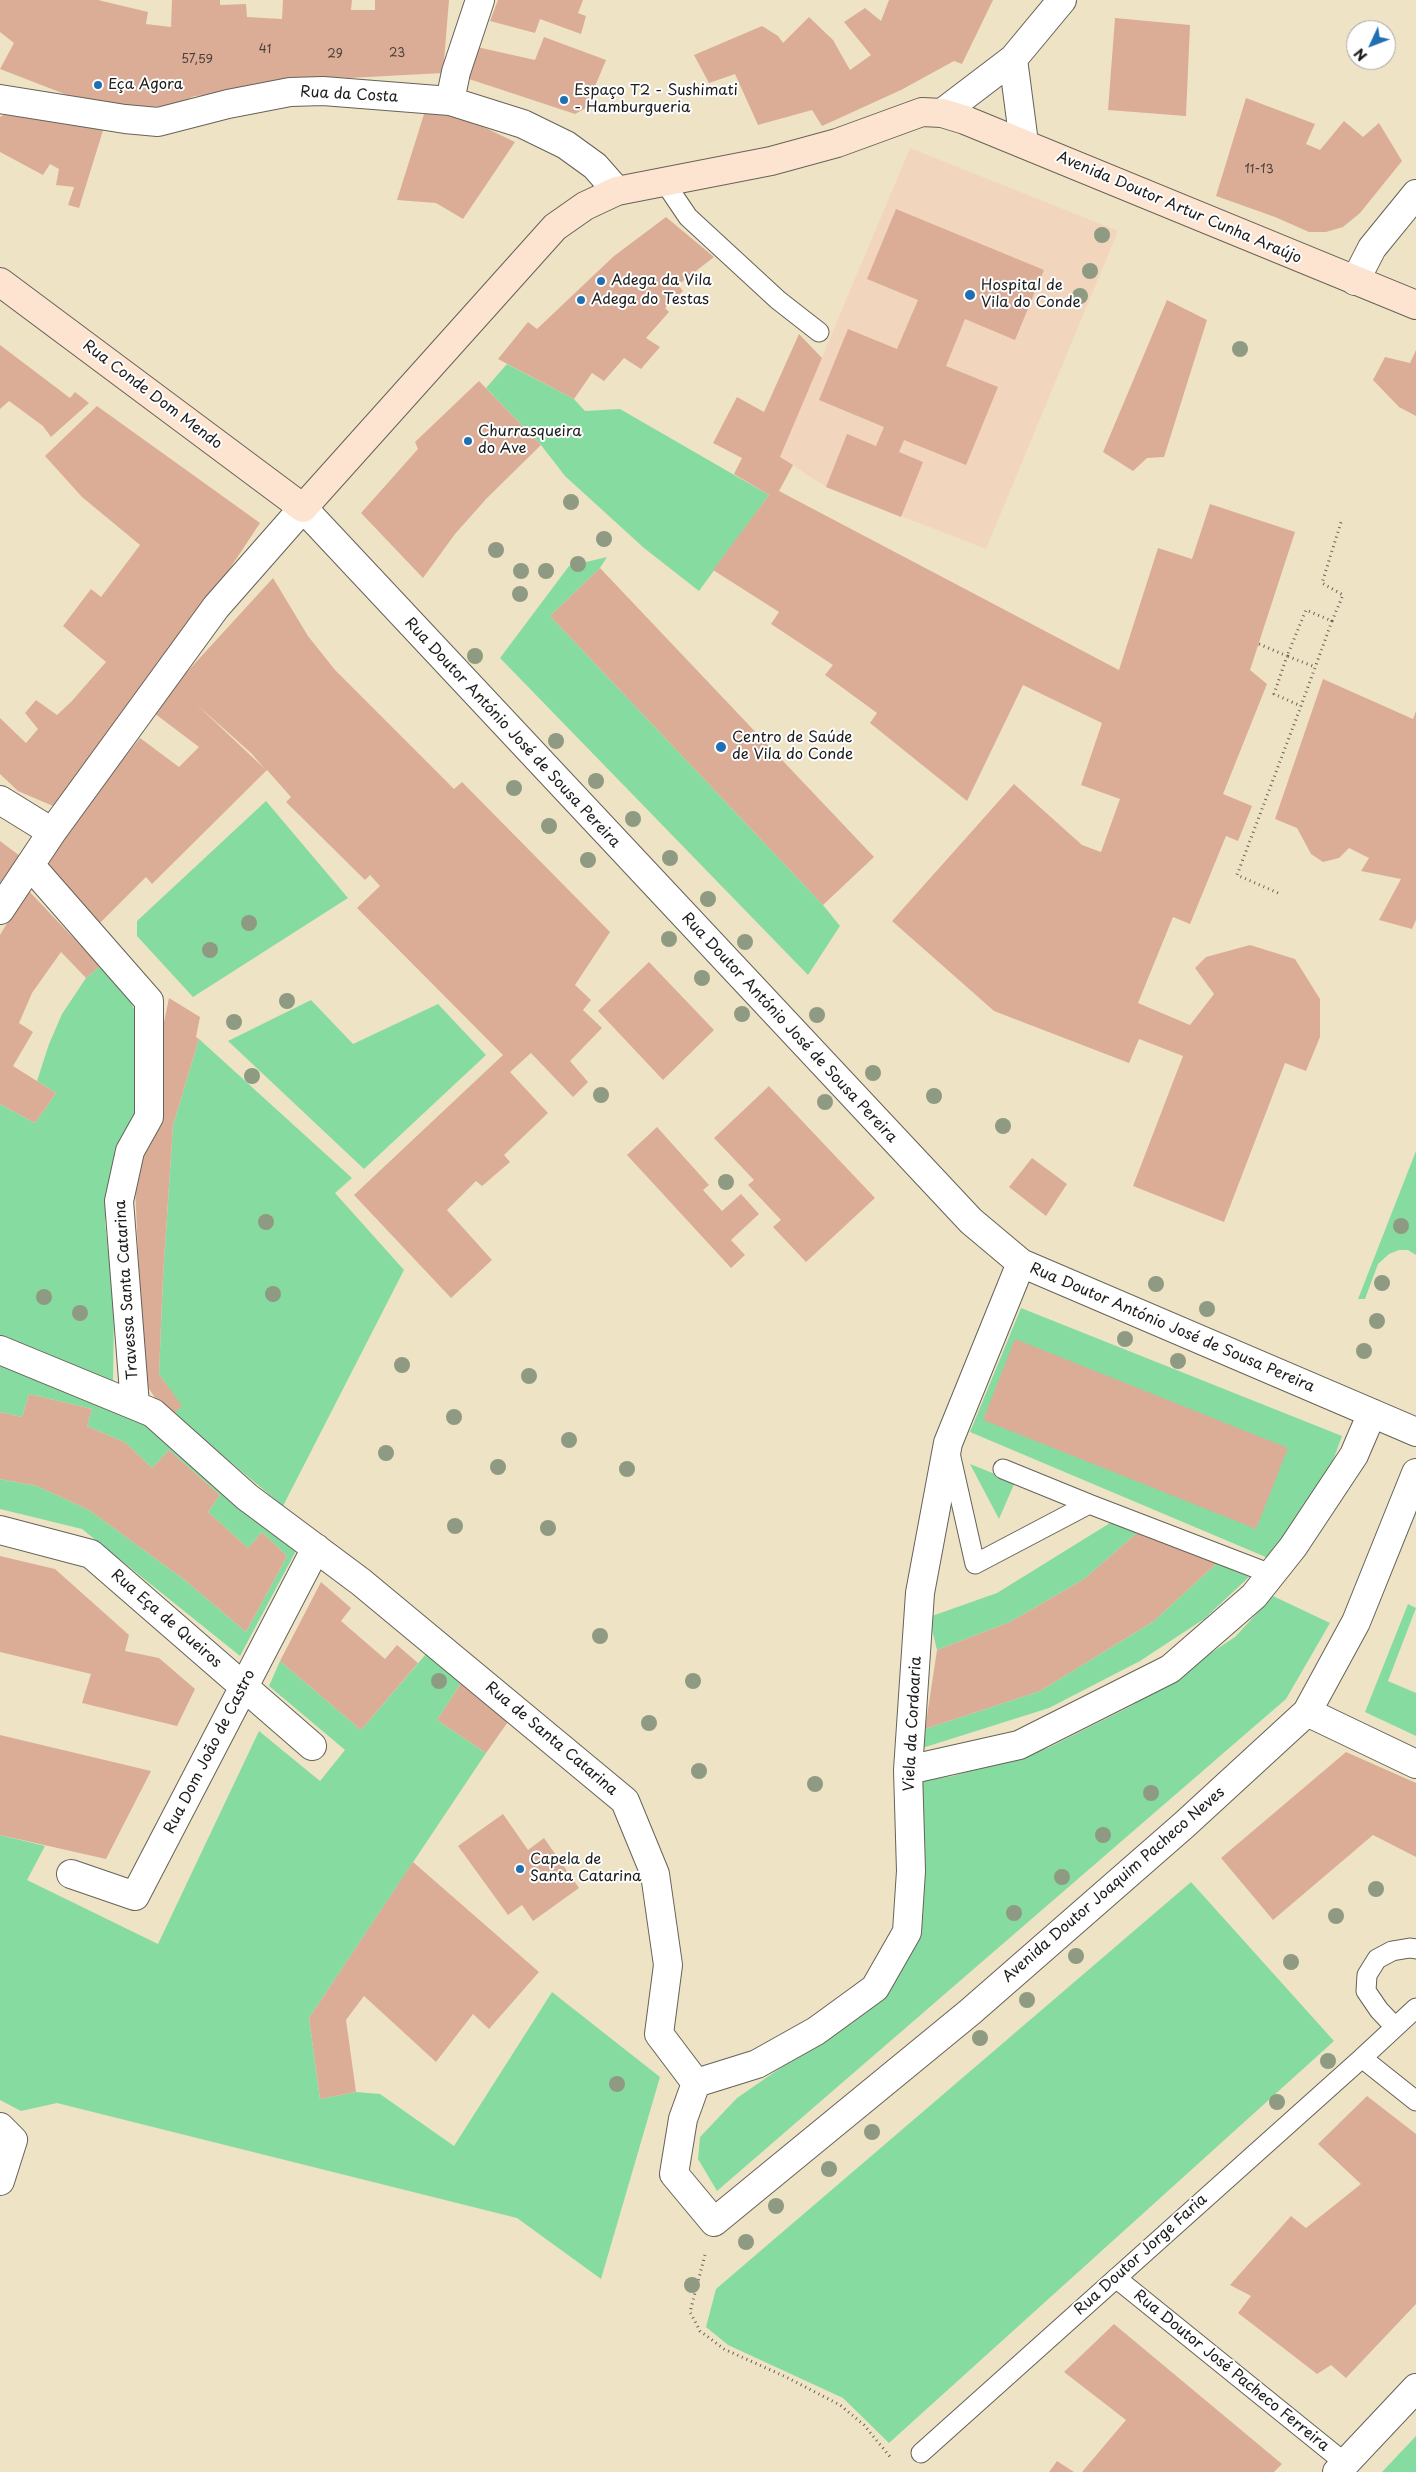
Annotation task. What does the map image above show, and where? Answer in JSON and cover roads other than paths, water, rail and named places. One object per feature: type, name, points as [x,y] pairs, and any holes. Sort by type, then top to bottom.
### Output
[{"type":"street","points":[[450,101],[456,72],[480,0]]},
{"type":"street","points":[[0,910],[52,832],[216,607],[555,227],[585,206],[617,192],[771,161],[837,142],[922,112],[942,113],[1014,59],[1062,0]]},
{"type":"street","points":[[1014,59],[1024,143]]},
{"type":"street","name":"Rua da Costa","points":[[0,99],[125,119],[158,122],[228,104],[290,92],[323,91],[450,101],[523,124],[566,145],[595,166],[617,192]]},
{"type":"street","name":"Avenida Doutor Artur Cunha Araújo","points":[[942,113],[1024,143],[1416,305]]},
{"type":"street","points":[[1355,281],[1372,248],[1416,194]]},
{"type":"street","name":"Rua Conde Dom Mendo","points":[[0,282],[303,508]]},
{"type":"street","name":"Rua Doutor António José de Sousa Pereira","points":[[303,508],[972,1221],[1021,1263],[1416,1432]]},
{"type":"street","points":[[0,800],[52,832]]},
{"type":"street","name":"Travessa Santa Catarina","points":[[30,865],[149,1001],[149,1117],[130,1151],[119,1201],[134,1405]]},
{"type":"street","name":"Viela da Cordoaria","points":[[696,2083],[757,2064],[816,2031],[875,1988],[907,1932],[911,1871],[908,1770],[920,1592],[948,1443],[1021,1263]]},
{"type":"street","name":"Rua de Santa Catarina","points":[[0,1350],[153,1413],[247,1497],[391,1606],[625,1801],[655,1874],[667,1956],[668,1965],[659,2034],[696,2083]]},
{"type":"street","points":[[908,1770],[1018,1745],[1170,1669],[1254,1596],[1293,1547],[1350,1462],[1372,1413]]},
{"type":"street","name":"Avenida Doutor Joaquim Pacheco Neves","points":[[696,2083],[683,2119],[674,2174],[714,2222],[970,2012],[1184,1825],[1307,1712],[1356,1622],[1416,1473]]},
{"type":"street","name":"Rua Eça de Queiros","points":[[0,1530],[91,1554],[312,1746]]},
{"type":"street","name":"Rua Dom João de Castro","points":[[71,1874],[135,1896],[316,1548]]},
{"type":"street","points":[[1307,1712],[1416,1764]]},
{"type":"street","points":[[0,2181],[7,2133]]},
{"type":"street","points":[[1341,2468],[1416,2388]]},
{"type":"lane","points":[[665,182],[688,217],[778,300],[820,332]]},
{"type":"lane","points":[[948,1443],[975,1564],[1089,1504]]},
{"type":"lane","points":[[1003,1469],[1271,1574]]},
{"type":"lane","points":[[1395,2027],[1379,2010],[1366,1991],[1366,1975],[1377,1959],[1392,1951],[1416,1949]]},
{"type":"lane","name":"Rua Doutor Jorge Faria","points":[[921,2453],[1416,2008]]},
{"type":"lane","points":[[1362,2058],[1416,2101]]},
{"type":"lane","name":"Rua Doutor José Pacheco Ferreira","points":[[1116,2278],[1341,2468]]},
{"type":"place","name":"Eça Agora","points":[[98,85]]},
{"type":"place","name":"Espaço T2 - Sushimati - Hamburgueria","points":[[564,100]]},
{"type":"place","name":"Adega da Vila","points":[[601,281]]},
{"type":"place","name":"Hospital de Vila do Conde","points":[[970,295]]},
{"type":"place","name":"Adega do Testas","points":[[581,300]]},
{"type":"place","name":"Churrasqueira do Ave","points":[[468,441]]},
{"type":"place","name":"Centro de Saúde de Vila do Conde","points":[[721,747]]},
{"type":"place","name":"Capela de Santa Catarina","points":[[520,1869]]}]
